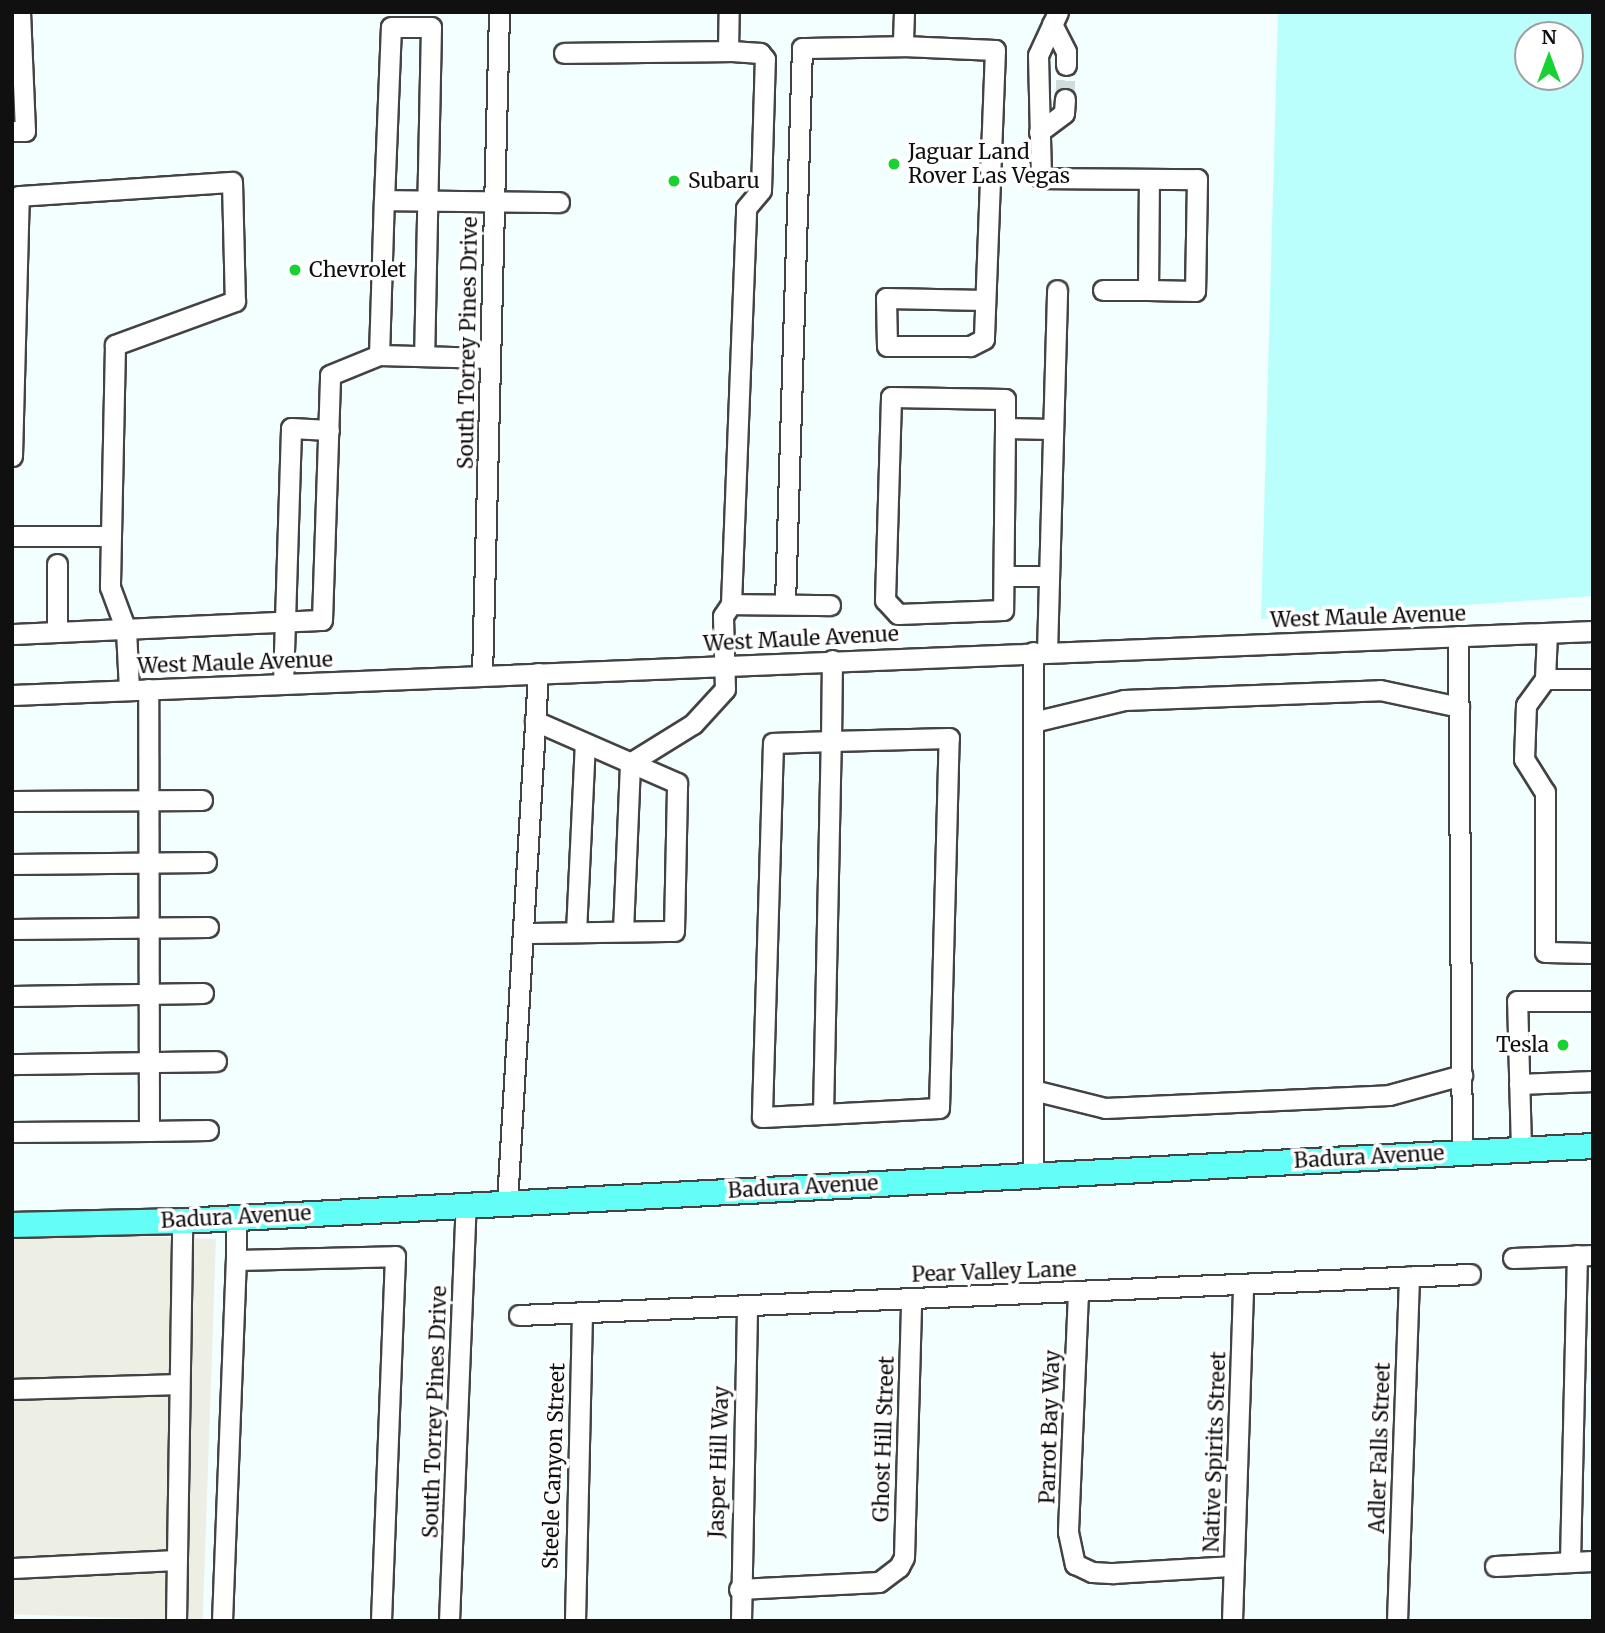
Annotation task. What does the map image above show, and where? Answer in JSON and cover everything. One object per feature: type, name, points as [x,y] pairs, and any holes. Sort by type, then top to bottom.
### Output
[{"type":"main road","name":"Badura Avenue","points":[[12,1225],[182,1221],[1593,1146]]},
{"type":"street","points":[[12,131],[25,131],[20,12]]},
{"type":"street","name":"South Torrey Pines Drive","points":[[482,675],[499,12]]},
{"type":"street","points":[[728,51],[729,12]]},
{"type":"street","points":[[903,46],[904,12]]},
{"type":"street","points":[[1055,18],[1066,52],[1066,65]]},
{"type":"street","points":[[1055,18],[1038,55],[1041,178],[1197,178],[1195,291],[1103,290]]},
{"type":"street","points":[[379,355],[391,27],[431,27],[424,356]]},
{"type":"street","points":[[785,603],[802,48],[903,46],[995,50],[984,339],[970,346],[887,346],[886,298],[985,300]]},
{"type":"street","points":[[564,52],[760,52],[765,59],[761,190],[746,208],[732,604],[723,616],[725,689],[716,704],[693,724],[630,763]]},
{"type":"street","points":[[1039,132],[1064,113],[1065,99]]},
{"type":"street","points":[[1148,290],[1149,178]]},
{"type":"street","points":[[12,456],[19,196],[232,183],[235,300],[115,345],[110,587],[126,630],[138,690],[149,800],[149,1131]]},
{"type":"street","points":[[384,200],[559,202]]},
{"type":"street","points":[[1033,1175],[1033,722],[1049,576],[1057,290]]},
{"type":"street","points":[[12,634],[322,620],[330,376],[379,355],[490,358]]},
{"type":"street","points":[[891,397],[1005,399],[1005,428],[1003,610],[898,614],[885,600],[891,397]]},
{"type":"street","points":[[283,684],[281,622],[286,606],[291,428],[329,430]]},
{"type":"street","points":[[1005,428],[1052,429]]},
{"type":"street","points":[[12,536],[111,536]]},
{"type":"street","points":[[57,564],[57,632]]},
{"type":"street","points":[[1004,576],[1049,576]]},
{"type":"street","points":[[732,604],[830,605]]},
{"type":"street","name":"West Maule Avenue","points":[[12,695],[1593,631]]},
{"type":"street","points":[[1547,633],[1545,679],[1526,705],[1524,759],[1545,792],[1545,952],[1593,953]]},
{"type":"street","points":[[1458,636],[1462,1152]]},
{"type":"street","points":[[823,1114],[832,660]]},
{"type":"street","points":[[507,1203],[538,673]]},
{"type":"street","points":[[1545,679],[1593,679]]},
{"type":"street","points":[[1033,722],[1124,699],[1380,690],[1459,707]]},
{"type":"street","points":[[523,933],[674,931],[677,783],[535,721]]},
{"type":"street","points":[[948,738],[939,1108],[762,1117],[773,743],[831,741],[948,738]]},
{"type":"street","points":[[576,932],[585,743]]},
{"type":"street","points":[[623,932],[630,763]]},
{"type":"street","points":[[12,801],[202,800]]},
{"type":"street","points":[[12,864],[206,862]]},
{"type":"street","points":[[12,929],[208,927]]},
{"type":"street","points":[[12,996],[149,996],[203,993]]},
{"type":"street","points":[[1521,1149],[1517,1001],[1593,1001]]},
{"type":"street","points":[[12,1064],[216,1061]]},
{"type":"street","points":[[1033,1090],[1105,1108],[1389,1095],[1461,1074]]},
{"type":"street","points":[[1519,1084],[1593,1081]]},
{"type":"street","points":[[12,1132],[208,1129]]},
{"type":"street","name":"South Torrey Pines Drive","points":[[449,1621],[466,1205]]},
{"type":"street","points":[[222,1621],[236,1218]]},
{"type":"street","points":[[176,1621],[182,1221]]},
{"type":"street","points":[[1513,1258],[1585,1255],[1570,1561]]},
{"type":"street","points":[[236,1260],[395,1256],[381,1621]]},
{"type":"street","name":"Pear Valley Lane","points":[[519,1315],[1470,1274]]},
{"type":"street","name":"Adler Falls Street","points":[[1397,1621],[1409,1276]]},
{"type":"street","name":"Native Spirits Street","points":[[1232,1621],[1244,1284]]},
{"type":"street","name":"Parrot Bay Way","points":[[1078,1292],[1069,1532],[1075,1564],[1092,1573],[1233,1566]]},
{"type":"street","name":"Ghost Hill Street","points":[[739,1589],[879,1581],[891,1576],[904,1557],[911,1299]]},
{"type":"street","name":"Jasper Hill Way","points":[[741,1621],[739,1589],[747,1305]]},
{"type":"street","name":"Steele Canyon Street","points":[[575,1621],[582,1312]]},
{"type":"street","points":[[12,1389],[179,1384]]},
{"type":"street","points":[[12,1568],[177,1560]]},
{"type":"street","points":[[1495,1566],[1593,1561]]},
{"type":"shaded area","points":[[12,1232],[216,1239],[203,1621],[12,1614]]},
{"type":"sand","points":[[1278,12],[1593,12],[1593,596],[1261,619]]},
{"type":"tunnel","points":[[1065,99],[1066,65]]},
{"type":"place","name":"Jaguar Land Rover Las Vegas","points":[[894,164]]},
{"type":"place","name":"Subaru","points":[[674,181]]},
{"type":"place","name":"Chevrolet","points":[[295,270]]},
{"type":"place","name":"Tesla","points":[[1563,1045]]}]
